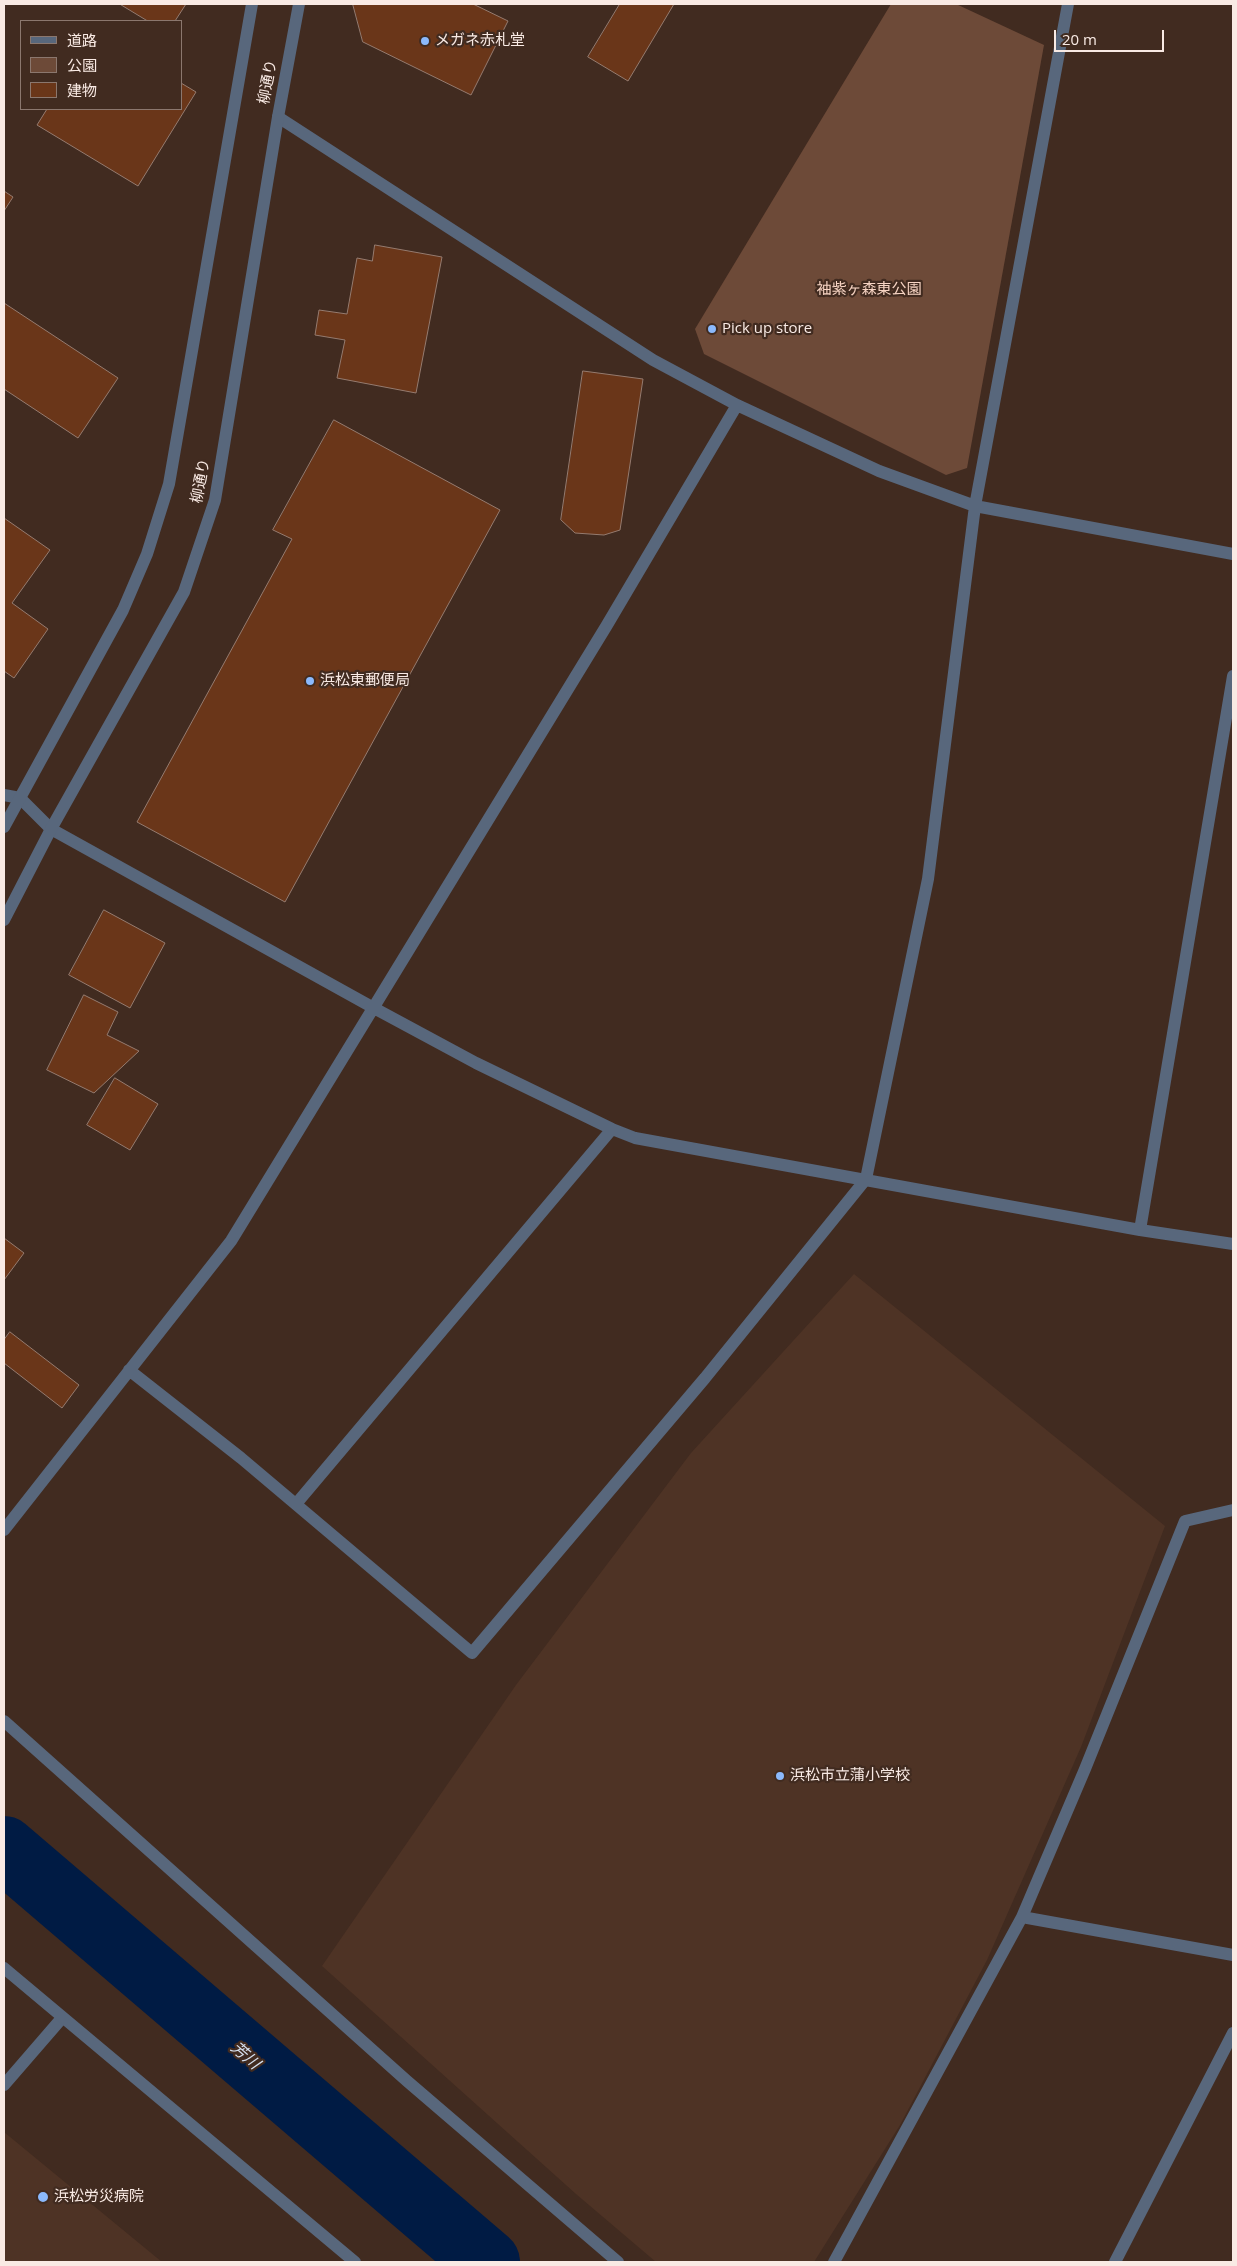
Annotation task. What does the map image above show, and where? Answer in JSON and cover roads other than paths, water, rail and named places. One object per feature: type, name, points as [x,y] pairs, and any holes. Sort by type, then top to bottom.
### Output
[{"type":"street","name":"柳通り","points":[[4,827],[123,610],[147,554],[169,484],[252,4]]},
{"type":"street","name":"柳通り","points":[[4,920],[51,829],[184,592],[215,500],[278,117],[299,4]]},
{"type":"street","points":[[129,1370],[296,1504],[472,1653],[706,1378],[866,1179],[928,879],[975,506],[1068,4]]},
{"type":"street","points":[[278,117],[653,360],[737,405],[879,471],[975,506],[1233,554]]},
{"type":"street","points":[[4,1530],[230,1241],[602,634],[737,405]]},
{"type":"street","points":[[1140,1230],[1233,676]]},
{"type":"street","points":[[4,796],[20,798],[51,829],[372,1008],[476,1063],[634,1138],[1140,1230],[1233,1244]]},
{"type":"street","points":[[296,1504],[612,1129]]},
{"type":"street","points":[[834,2262],[1022,1917],[1085,1769],[1185,1521],[1233,1510]]},
{"type":"street","points":[[4,1722],[407,2081],[618,2262]]},
{"type":"street","points":[[1022,1917],[1233,1955]]},
{"type":"street","points":[[4,1968],[355,2262]]},
{"type":"street","points":[[4,2085],[62,2018]]},
{"type":"street","points":[[1115,2262],[1233,2033]]},
{"type":"waterway","name":"芳川","points":[[4,1849],[487,2262]]},
{"type":"place","name":"メガネ赤札堂","points":[[425,41]]},
{"type":"place","name":"Pick up store","points":[[712,329]]},
{"type":"place","name":"浜松東郵便局","points":[[310,681]]},
{"type":"place","name":"浜松市立蒲小学校","points":[[780,1776]]},
{"type":"place","name":"浜松労災病院","points":[[43,2197]]},
{"type":"park label","name":"袖紫ヶ森東公園","points":[[869,290]]}]
